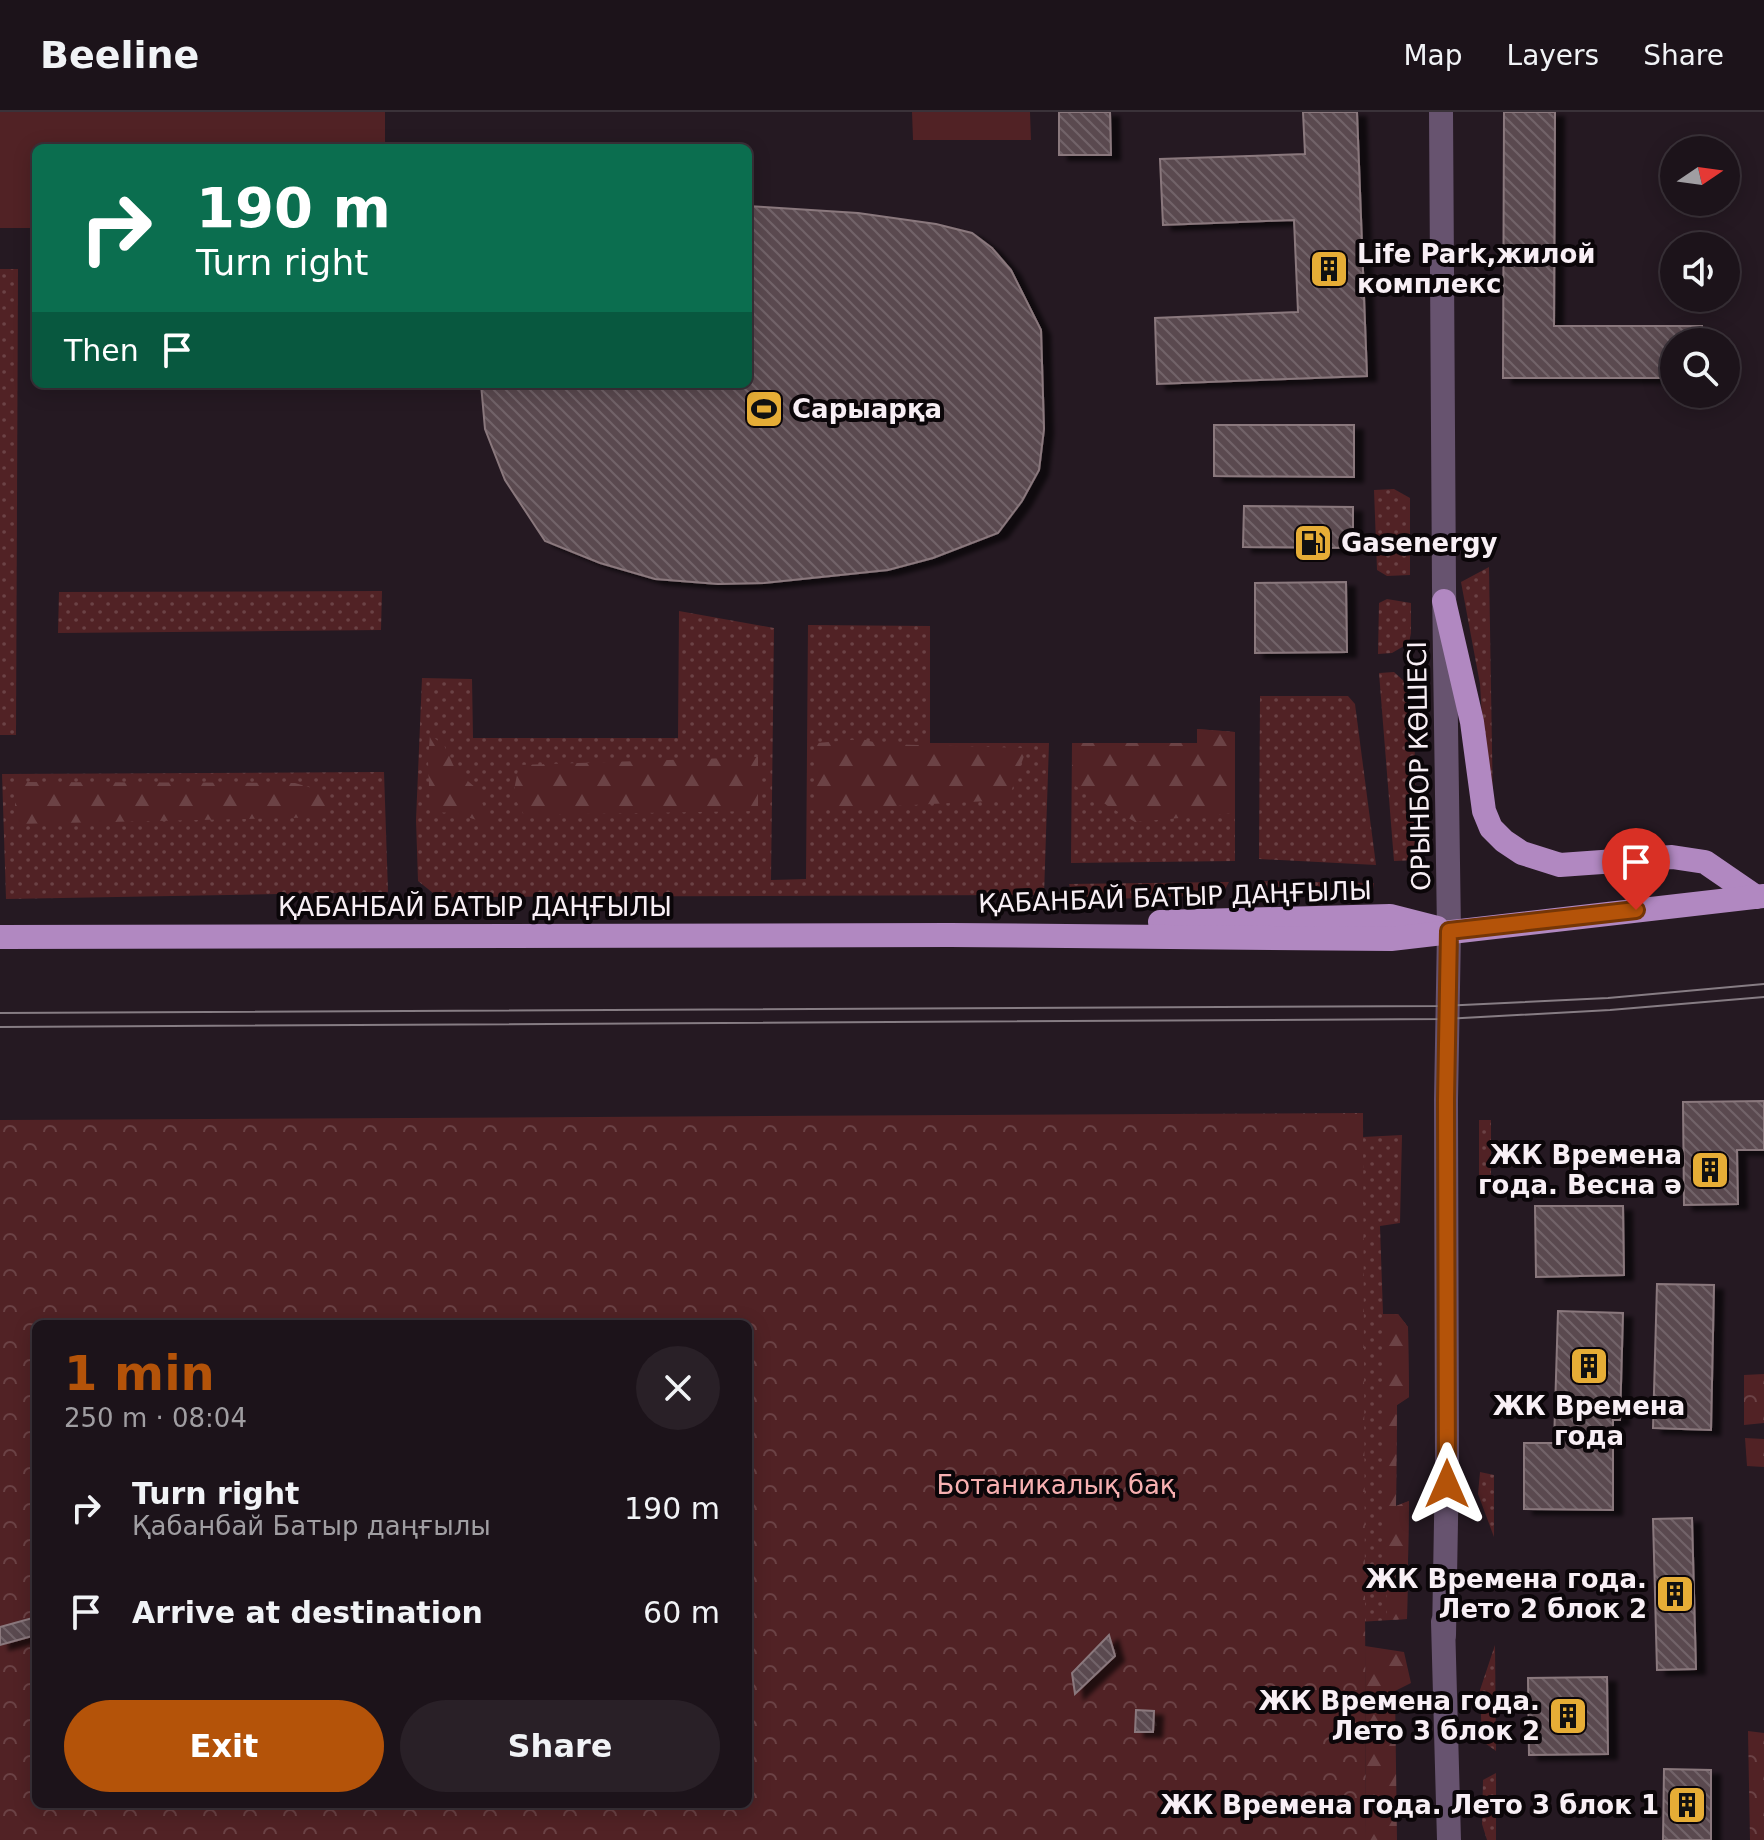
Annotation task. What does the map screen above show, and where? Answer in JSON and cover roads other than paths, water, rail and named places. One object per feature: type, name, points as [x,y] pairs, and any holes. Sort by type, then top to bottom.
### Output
[{"type":"main road","points":[[1444,601],[1467,693],[1484,811],[1491,828],[1504,841],[1522,853],[1560,865],[1672,857],[1705,862],[1760,896]]},
{"type":"main road","name":"ҚАБАНБАЙ БАТЫР ДАҢҒЫЛЫ","points":[[0,937],[950,935],[1391,939],[1760,896]]},
{"type":"street","name":"ОРЫНБОР КӨШЕСІ","points":[[1441,112],[1449,931],[1447,1419],[1442,1464],[1449,1840]]},
{"type":"tram line","points":[[0,1013],[1441,1006],[1608,998],[1764,984]]},
{"type":"tram line","points":[[0,1027],[1444,1019],[1610,1010],[1764,997]]},
{"type":"place","name":"Life Park,жилой комплекс","points":[[1329,269]]},
{"type":"place","name":"Сарыарқа","points":[[764,409]]},
{"type":"place","name":"Gasenergy","points":[[1313,543]]},
{"type":"place","name":"ЖК Времена года. Весна ә","points":[[1710,1170]]},
{"type":"place","name":"ЖК Времена года","points":[[1589,1366]]},
{"type":"place","name":"ЖК Времена года. Лето 2 блок 2","points":[[1675,1594]]},
{"type":"place","name":"ЖК Времена года. Лето 3 блок 2","points":[[1568,1716]]},
{"type":"place","name":"ЖК Времена года. Лето 3 блок 1","points":[[1687,1805]]},
{"type":"park label","name":"Ботаникалық бақ","points":[[1056,1485]]}]
